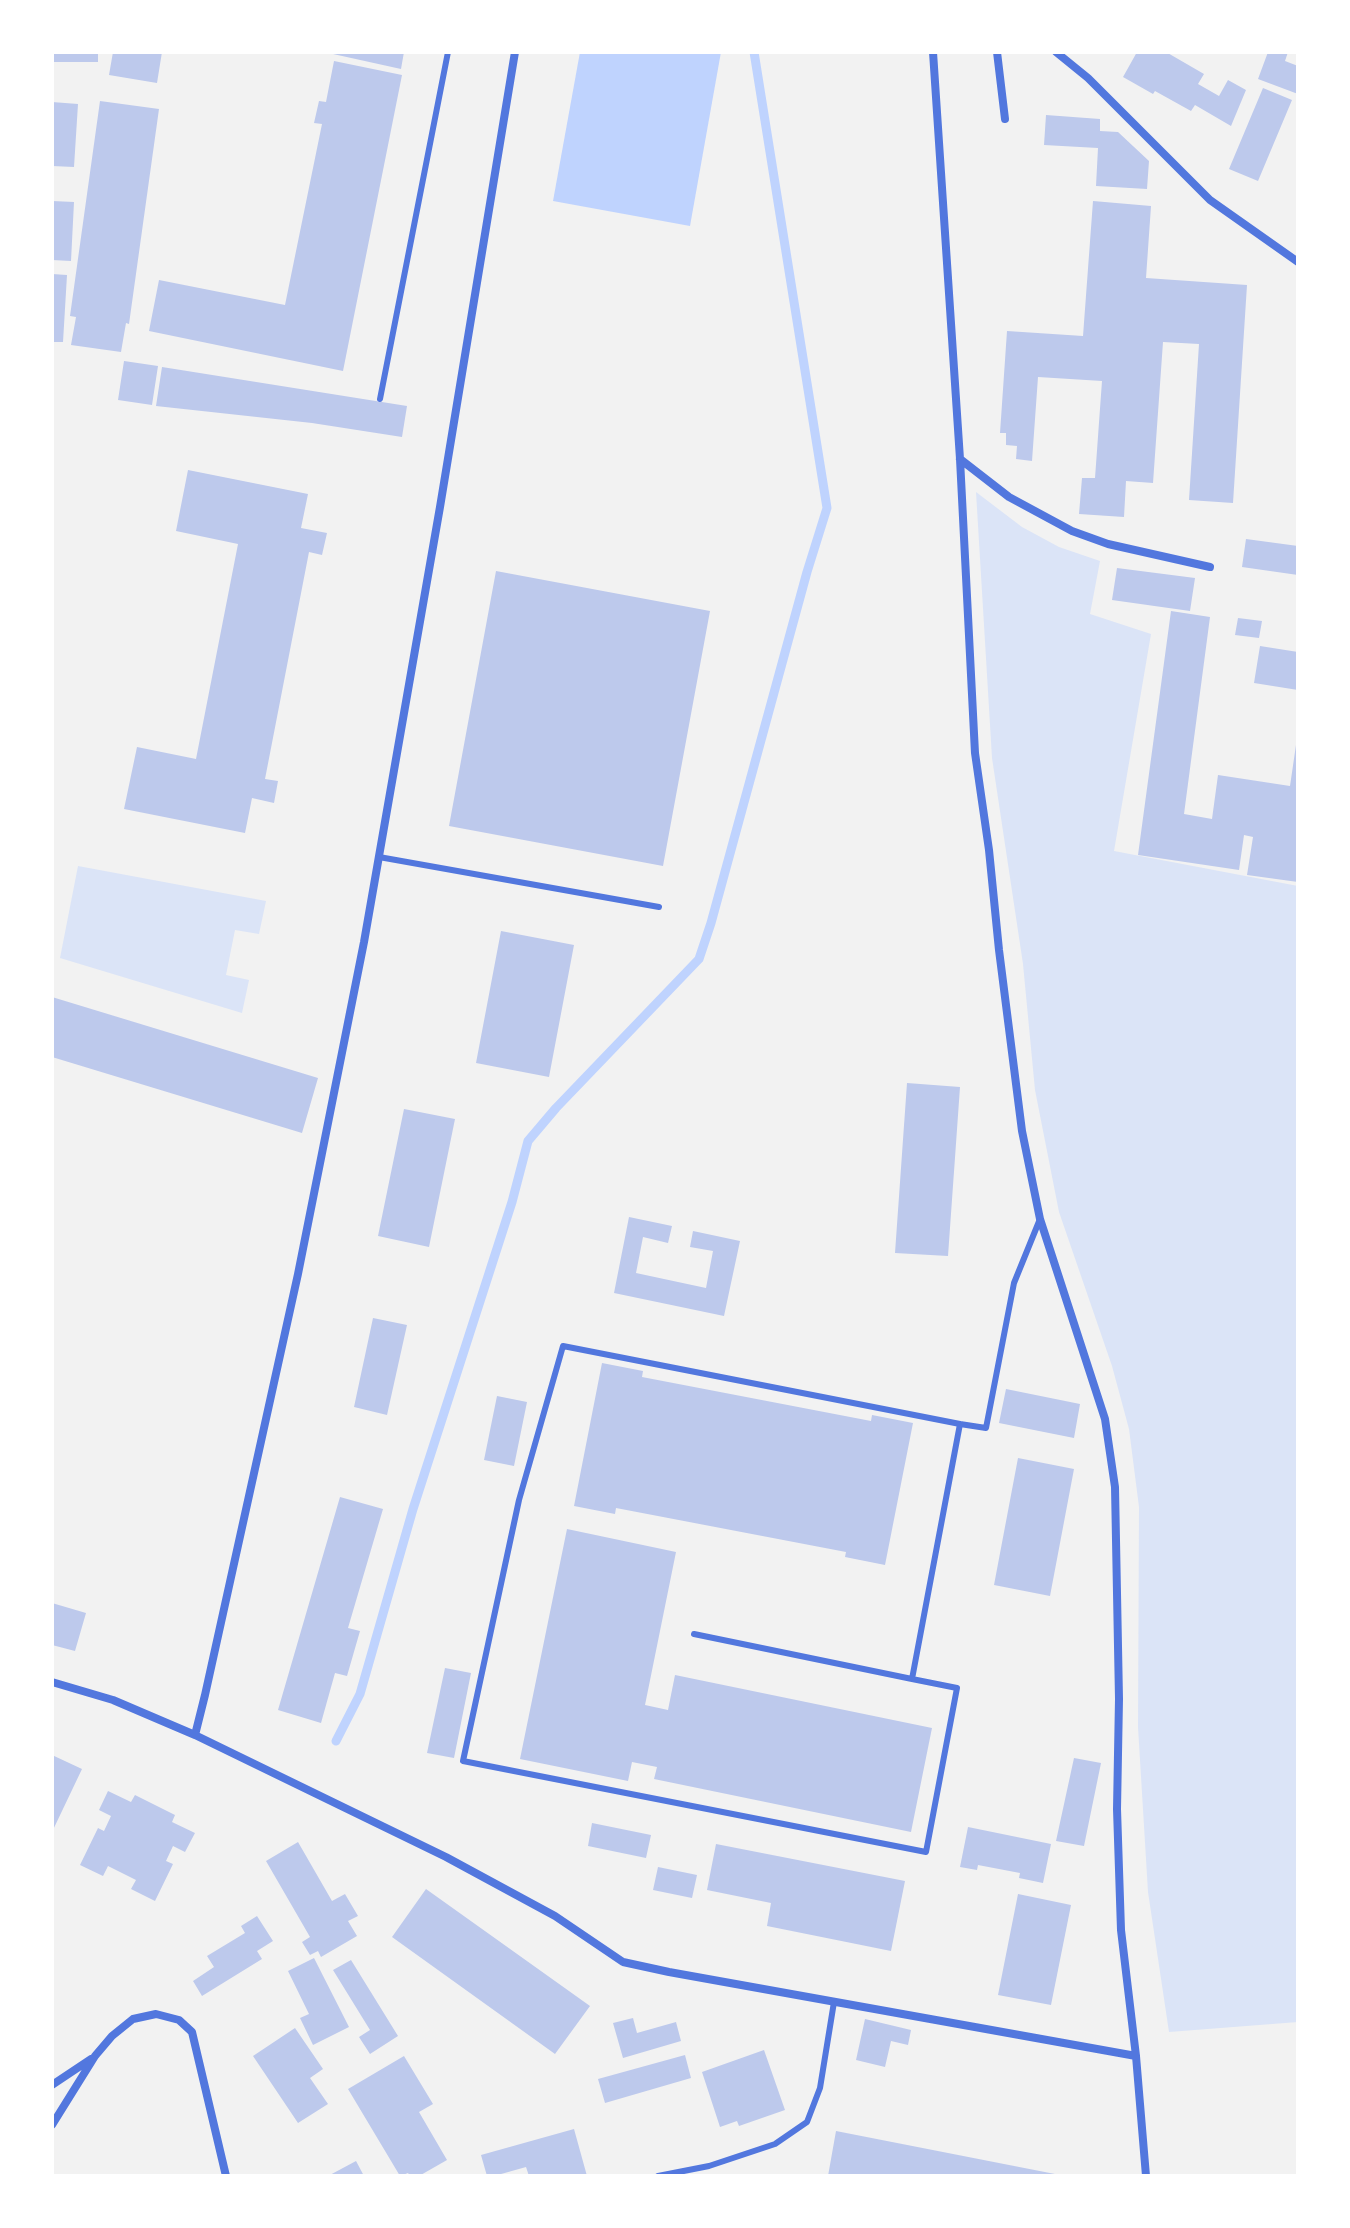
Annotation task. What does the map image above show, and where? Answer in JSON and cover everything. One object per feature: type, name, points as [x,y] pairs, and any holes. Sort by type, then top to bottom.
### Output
[{"type":"street","points":[[195,1735],[298,1274],[345,1045],[515,52]]},
{"type":"street","points":[[933,52],[960,459],[975,753],[1022,1131],[1040,1219],[1105,1419],[1115,1487],[1120,1915],[1146,2176]]},
{"type":"street","points":[[997,52],[1005,119]]},
{"type":"street","points":[[1056,52],[1088,78],[1210,200],[1298,262]]},
{"type":"street","points":[[960,459],[1009,497],[1072,531],[1108,544],[1210,567]]},
{"type":"street","points":[[52,1682],[113,1700],[195,1735],[446,1857],[555,1916],[623,1962],[1136,2056]]},
{"type":"street","points":[[52,2125],[95,2056],[112,2036],[133,2019],[156,2014],[179,2020],[192,2032],[226,2176]]},
{"type":"street","points":[[52,2085],[95,2056]]},
{"type":"lane","points":[[380,399],[448,52]]},
{"type":"lane","points":[[379,857],[659,907]]},
{"type":"lane","points":[[694,1634],[957,1688],[926,1852],[463,1761],[519,1500],[563,1346],[986,1428],[1014,1283],[1040,1219]]},
{"type":"lane","points":[[912,1679],[960,1424]]},
{"type":"lane","points":[[658,2176],[709,2166],[775,2144],[807,2122],[820,2088],[834,2002]]},
{"type":"shaded area","points":[[976,492],[1022,527],[1059,547],[1100,561],[1090,614],[1151,634],[1114,851],[1298,886],[1298,2022],[1169,2032],[1148,1892],[1138,1727],[1139,1507],[1129,1429],[1112,1366],[1059,1212],[1035,1090],[1023,964],[992,758]]},
{"type":"shaded area","points":[[78,866],[266,901],[259,934],[235,930],[226,975],[249,980],[242,1013],[60,958]]},
{"type":"water","points":[[580,52],[721,52],[690,226],[553,201]]},
{"type":"building","points":[[52,52],[98,52],[98,62],[52,62]]},
{"type":"building","points":[[113,52],[162,52],[157,83],[109,75]]},
{"type":"building","points":[[324,52],[404,52],[401,69]]},
{"type":"building","points":[[1137,52],[1166,52],[1204,74],[1198,84],[1219,96],[1228,80],[1246,90],[1231,126],[1195,105],[1191,111],[1123,77]]},
{"type":"building","points":[[1268,52],[1288,52],[1285,61],[1298,66],[1298,94],[1258,79]]},
{"type":"building","points":[[334,61],[402,75],[343,371],[149,331],[159,280],[285,305],[322,124],[314,123],[319,101],[326,102]]},
{"type":"building","points":[[1263,88],[1292,100],[1258,181],[1229,169]]},
{"type":"building","points":[[100,101],[159,109],[129,324],[126,323],[121,352],[71,345],[76,317],[70,316]]},
{"type":"building","points":[[52,102],[78,104],[74,167],[52,166]]},
{"type":"building","points":[[1046,115],[1100,119],[1100,131],[1118,132],[1149,161],[1147,189],[1096,186],[1098,148],[1044,145]]},
{"type":"building","points":[[52,201],[74,202],[71,261],[52,260]]},
{"type":"building","points":[[1093,201],[1151,206],[1146,278],[1247,285],[1233,503],[1189,500],[1199,344],[1163,342],[1153,483],[1126,481],[1124,517],[1079,514],[1082,478],[1095,478],[1102,381],[1038,377],[1032,461],[1016,459],[1017,446],[1006,445],[1006,433],[1000,433],[1007,331],[1083,336]]},
{"type":"building","points":[[52,274],[67,275],[63,342],[52,342]]},
{"type":"building","points":[[124,361],[158,366],[152,405],[118,400]]},
{"type":"building","points":[[162,367],[407,406],[402,437],[312,423],[156,406]]},
{"type":"building","points":[[188,470],[308,494],[301,528],[327,533],[322,555],[309,552],[265,779],[278,781],[274,803],[252,798],[245,833],[124,809],[137,747],[196,759],[238,544],[176,531]]},
{"type":"building","points":[[1246,539],[1298,546],[1298,575],[1242,567]]},
{"type":"building","points":[[1117,568],[1195,578],[1190,611],[1112,600]]},
{"type":"building","points":[[496,571],[710,611],[663,866],[449,826]]},
{"type":"building","points":[[1171,611],[1210,617],[1184,814],[1212,819],[1218,775],[1290,786],[1298,745],[1298,882],[1247,875],[1253,837],[1244,835],[1239,870],[1138,855]]},
{"type":"building","points":[[1238,618],[1262,621],[1259,638],[1235,635]]},
{"type":"building","points":[[1260,646],[1298,652],[1298,690],[1254,683]]},
{"type":"building","points":[[501,931],[574,945],[549,1077],[476,1063]]},
{"type":"building","points":[[52,997],[318,1078],[302,1133],[52,1057]]},
{"type":"building","points":[[907,1083],[960,1087],[948,1256],[895,1253]]},
{"type":"building","points":[[404,1109],[455,1119],[429,1247],[378,1236]]},
{"type":"building","points":[[629,1217],[672,1226],[668,1243],[643,1237],[636,1273],[706,1288],[713,1251],[690,1247],[693,1231],[740,1241],[724,1316],[614,1293]]},
{"type":"building","points":[[373,1318],[407,1325],[387,1415],[354,1407]]},
{"type":"building","points":[[602,1363],[643,1371],[642,1377],[871,1421],[872,1415],[913,1423],[885,1565],[845,1557],[846,1552],[616,1508],[615,1514],[574,1506]]},
{"type":"building","points":[[1006,1389],[1080,1404],[1074,1438],[999,1423]]},
{"type":"building","points":[[497,1396],[527,1402],[514,1466],[484,1460]]},
{"type":"building","points":[[1018,1458],[1074,1469],[1050,1596],[994,1585]]},
{"type":"building","points":[[340,1497],[383,1509],[348,1628],[360,1631],[347,1676],[335,1673],[321,1723],[278,1710]]},
{"type":"building","points":[[567,1529],[676,1552],[645,1705],[668,1710],[675,1675],[932,1728],[911,1832],[654,1779],[657,1767],[632,1762],[628,1781],[520,1759]]},
{"type":"building","points":[[52,1603],[86,1613],[75,1651],[52,1645]]},
{"type":"building","points":[[445,1668],[471,1673],[454,1758],[427,1753]]},
{"type":"building","points":[[52,1755],[82,1769],[52,1832]]},
{"type":"building","points":[[1074,1758],[1101,1763],[1084,1846],[1056,1841]]},
{"type":"building","points":[[108,1791],[131,1802],[135,1795],[175,1815],[172,1822],[195,1833],[185,1852],[173,1846],[166,1861],[173,1864],[155,1901],[131,1889],[136,1880],[108,1866],[103,1876],[80,1865],[98,1828],[104,1831],[111,1816],[99,1810]]},
{"type":"building","points":[[592,1823],[651,1835],[646,1858],[588,1846]]},
{"type":"building","points":[[968,1827],[1051,1844],[1043,1883],[1019,1878],[1020,1873],[978,1865],[977,1870],[960,1867]]},
{"type":"building","points":[[298,1842],[332,1901],[345,1894],[358,1916],[348,1921],[357,1936],[321,1957],[318,1951],[310,1955],[302,1942],[310,1937],[266,1861]]},
{"type":"building","points":[[716,1844],[905,1881],[891,1951],[767,1926],[771,1903],[707,1890]]},
{"type":"building","points":[[658,1867],[697,1875],[692,1898],[653,1890]]},
{"type":"building","points":[[426,1889],[590,2006],[555,2054],[392,1937]]},
{"type":"building","points":[[1018,1894],[1071,1905],[1051,2005],[998,1995]]},
{"type":"building","points":[[257,1916],[273,1941],[257,1951],[262,1959],[202,1996],[193,1981],[214,1967],[207,1956],[245,1933],[241,1926]]},
{"type":"building","points":[[314,1958],[349,2027],[313,2045],[300,2018],[309,2014],[288,1971]]},
{"type":"building","points":[[351,1960],[398,2036],[370,2054],[359,2037],[370,2030],[333,1970]]},
{"type":"building","points":[[633,2018],[637,2033],[676,2022],[681,2041],[623,2058],[613,2023]]},
{"type":"building","points":[[865,2019],[911,2030],[908,2045],[891,2041],[885,2067],[856,2060]]},
{"type":"building","points":[[295,2028],[323,2069],[310,2078],[328,2104],[298,2123],[253,2056]]},
{"type":"building","points":[[764,2050],[785,2110],[739,2126],[737,2121],[720,2127],[702,2072]]},
{"type":"building","points":[[685,2055],[691,2078],[605,2103],[598,2079]]},
{"type":"building","points":[[404,2056],[433,2104],[419,2112],[447,2160],[419,2176],[408,2173],[400,2176],[348,2089]]},
{"type":"building","points":[[574,2129],[587,2176],[529,2176],[526,2167],[487,2176],[481,2155]]},
{"type":"building","points":[[836,2131],[1060,2175],[828,2176]]},
{"type":"building","points":[[356,2161],[364,2176],[328,2176]]},
{"type":"waterway","points":[[336,1741],[360,1694],[413,1509],[512,1202],[528,1141],[699,959],[827,508],[754,52]]}]
